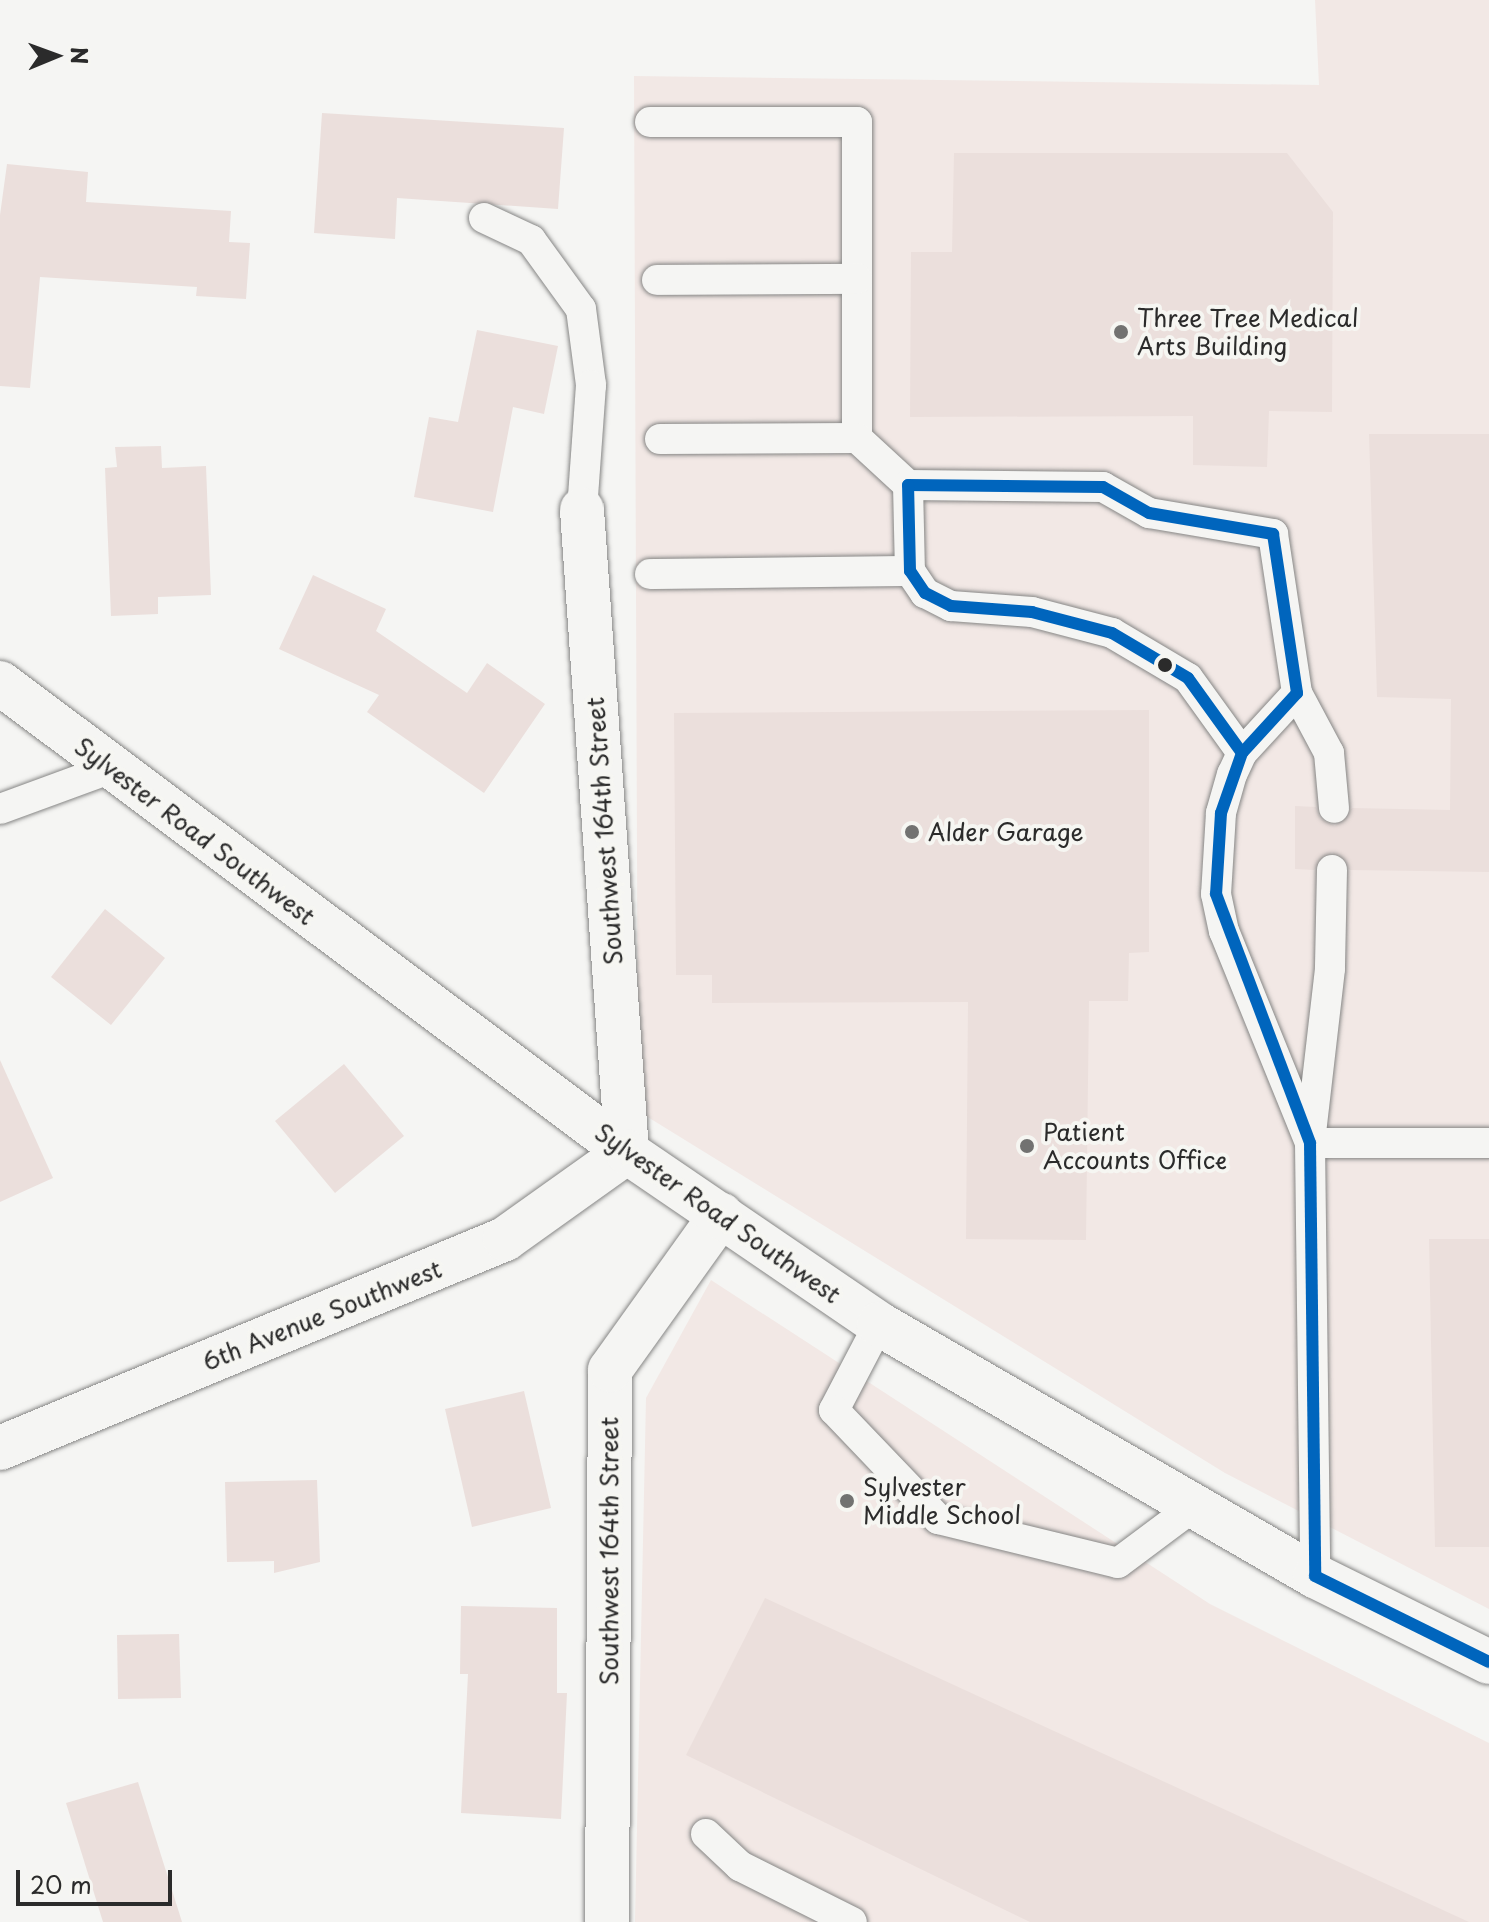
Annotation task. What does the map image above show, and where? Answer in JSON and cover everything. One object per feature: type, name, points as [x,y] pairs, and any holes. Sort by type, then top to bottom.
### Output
[{"type":"street","name":"Southwest 164th Street","points":[[582,510],[627,1152]]},
{"type":"street","name":"Sylvester Road Southwest","points":[[0,683],[627,1152],[879,1324],[1197,1504],[1315,1576],[1489,1662]]},
{"type":"street","name":"6th Avenue Southwest","points":[[0,1448],[505,1239],[627,1152]]},
{"type":"street","name":"Southwest 164th Street","points":[[607,1922],[610,1370],[721,1215]]},
{"type":"lane","points":[[650,122],[857,122],[857,438]]},
{"type":"lane","points":[[484,218],[531,240],[581,309],[591,385],[582,510]]},
{"type":"lane","points":[[657,280],[857,279]]},
{"type":"lane","points":[[660,439],[857,438],[908,485],[1103,487],[1149,513],[1273,534],[1297,693],[1329,753],[1334,808]]},
{"type":"lane","points":[[908,485],[910,571],[925,593],[951,606],[1032,612],[1112,633],[1188,678],[1242,753]]},
{"type":"lane","points":[[650,574],[910,571]]},
{"type":"lane","points":[[1297,693],[1242,753],[1221,813],[1216,894],[1224,931],[1310,1143]]},
{"type":"lane","points":[[0,809],[112,768]]},
{"type":"lane","points":[[1315,1576],[1310,1143],[1330,969],[1332,870]]},
{"type":"lane","points":[[1310,1143],[1489,1143]]},
{"type":"lane","points":[[879,1324],[834,1410],[938,1519],[1118,1563],[1197,1504]]},
{"type":"lane","points":[[706,1834],[740,1866],[852,1922]]},
{"type":"shaded area","points":[[1315,0],[1489,0],[1489,1609],[1225,1473],[638,1111],[634,76],[1319,85]]},
{"type":"shaded area","name":"Sylvester Middle School","points":[[711,1280],[1210,1604],[1489,1743],[1489,1922],[635,1922],[646,1398]]},
{"type":"building","points":[[322,113],[564,128],[558,209],[397,198],[395,239],[314,233]]},
{"type":"building","name":"Three Tree Medical Arts Building","points":[[954,153],[1287,153],[1333,212],[1332,412],[1269,411],[1267,467],[1193,465],[1193,416],[910,417],[911,252],[952,252]]},
{"type":"building","points":[[7,164],[88,172],[86,202],[231,211],[229,242],[250,243],[246,299],[196,296],[197,287],[40,277],[30,388],[0,386],[0,215]]},
{"type":"building","points":[[477,330],[558,346],[544,414],[513,407],[493,512],[414,497],[429,417],[458,422]]},
{"type":"building","points":[[1369,434],[1489,434],[1489,872],[1350,870],[1332,852],[1314,870],[1295,869],[1295,806],[1316,807],[1320,819],[1335,826],[1352,808],[1450,810],[1451,699],[1377,697]]},
{"type":"building","points":[[161,446],[162,468],[206,466],[211,595],[158,597],[158,614],[111,616],[105,468],[117,467],[115,447]]},
{"type":"building","points":[[313,575],[386,609],[376,631],[467,693],[487,663],[545,704],[484,793],[367,712],[379,695],[279,649]]},
{"type":"building","name":"Alder Garage","points":[[1149,710],[1149,952],[1129,953],[1128,1001],[1089,1001],[1086,1240],[966,1239],[968,1002],[712,1003],[712,975],[676,975],[674,713]]},
{"type":"building","points":[[105,909],[165,958],[111,1025],[51,977]]},
{"type":"building","points":[[0,1060],[53,1178],[0,1202]]},
{"type":"building","points":[[344,1064],[404,1136],[335,1193],[275,1121]]},
{"type":"building","points":[[1429,1239],[1489,1239],[1489,1547],[1435,1547]]},
{"type":"building","points":[[524,1391],[551,1508],[472,1527],[445,1409]]},
{"type":"building","points":[[317,1480],[320,1562],[274,1573],[274,1561],[227,1562],[225,1482]]},
{"type":"building","points":[[765,1598],[1469,1922],[1030,1922],[686,1755]]},
{"type":"building","points":[[461,1606],[557,1608],[557,1693],[567,1693],[561,1819],[461,1813],[468,1674],[460,1674]]},
{"type":"building","points":[[179,1634],[181,1698],[118,1699],[117,1635]]},
{"type":"building","points":[[138,1782],[182,1922],[103,1922],[66,1803]]},
{"type":"transit line","points":[[908,485],[1103,487],[1149,513],[1273,534],[1297,693],[1242,753],[1188,678],[1112,633],[1032,612],[951,606],[925,593],[910,571],[908,485]]},
{"type":"transit line","points":[[1242,753],[1221,813],[1216,894],[1310,1143],[1315,1576],[1489,1662]]},
{"type":"place","name":"Three Tree Medical Arts Building","points":[[1121,332]]},
{"type":"place","name":"Alder Garage","points":[[912,832]]},
{"type":"place","name":"Patient Accounts Office","points":[[1027,1146]]},
{"type":"place","name":"Sylvester Middle School","points":[[847,1501]]}]
